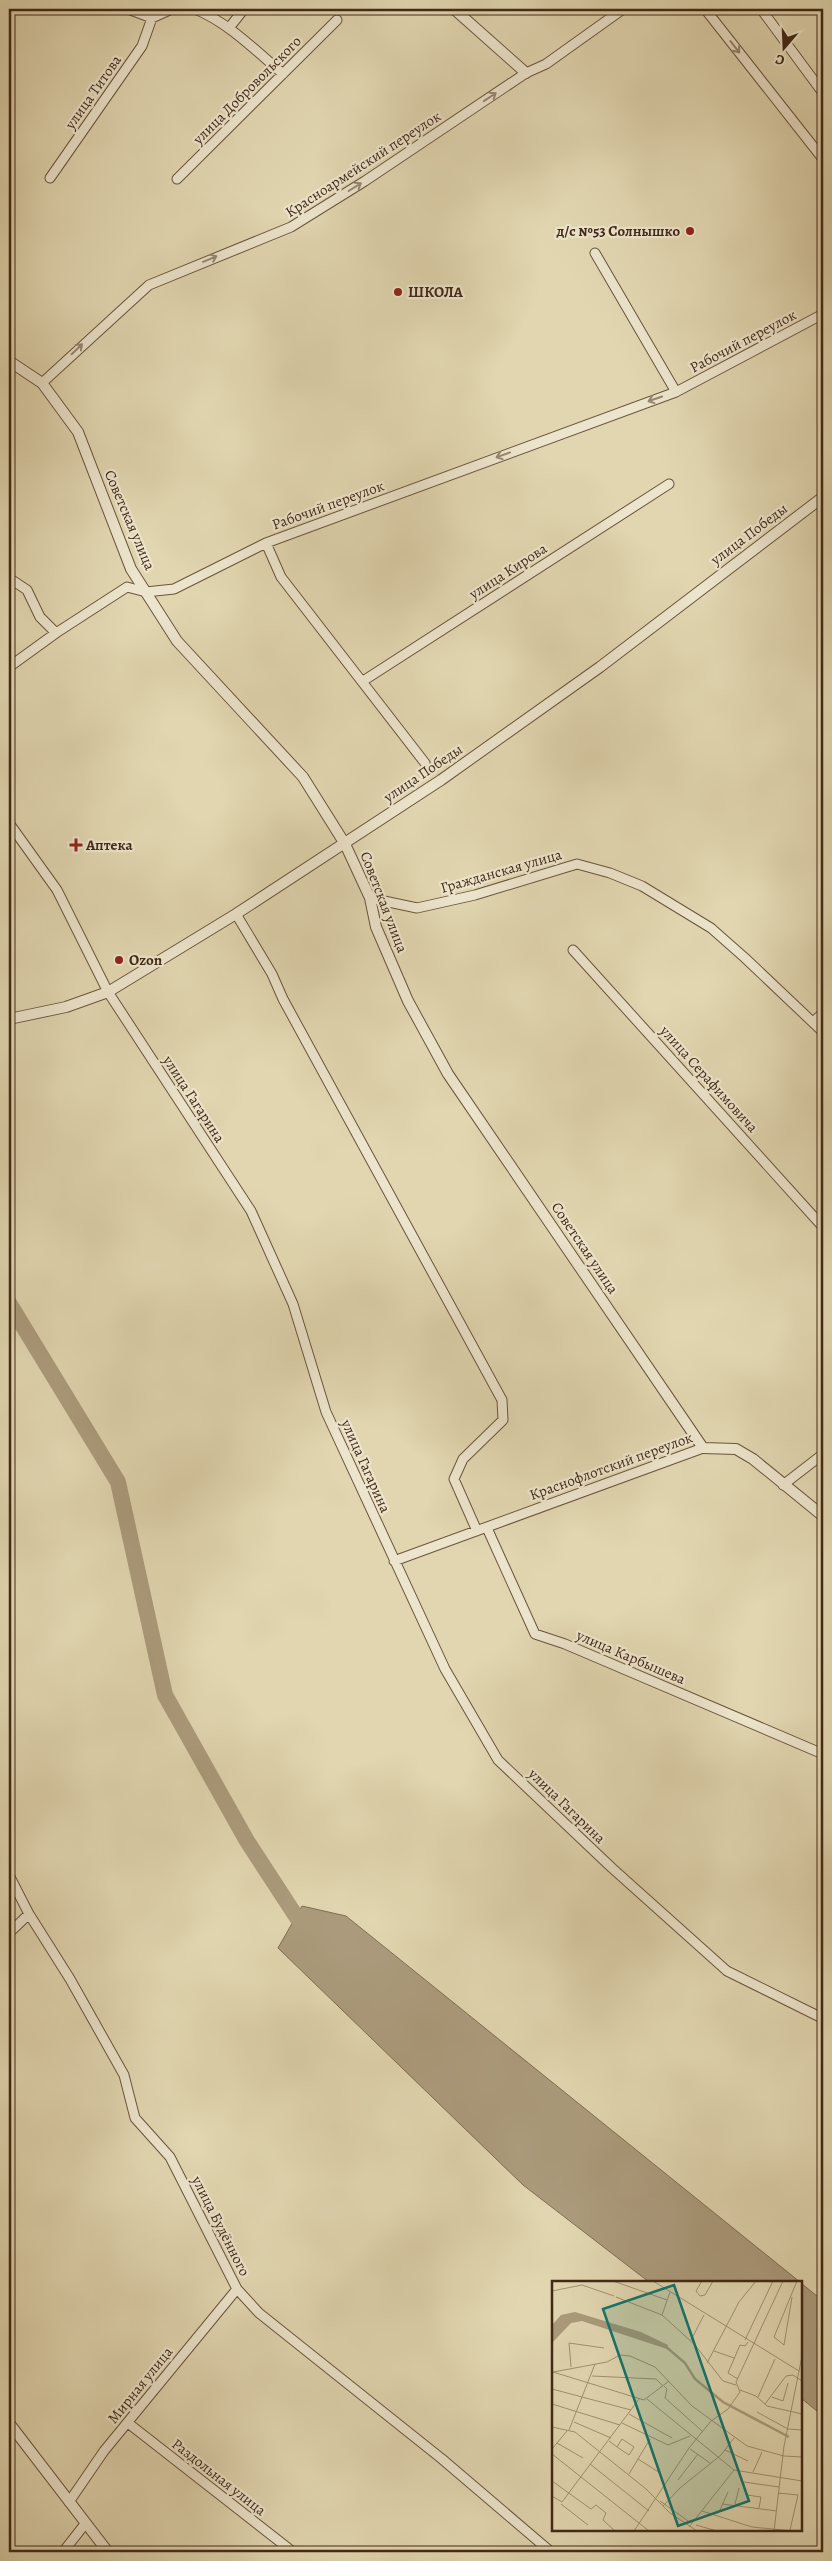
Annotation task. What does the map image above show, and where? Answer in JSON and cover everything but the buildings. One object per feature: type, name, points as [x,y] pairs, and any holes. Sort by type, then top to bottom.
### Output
[{"type":"street","points":[[128,9],[152,18],[172,9]]},
{"type":"street","points":[[195,9],[210,15],[229,28],[283,74]]},
{"type":"street","points":[[229,28],[244,9]]},
{"type":"street","points":[[454,9],[526,73]]},
{"type":"street","name":"Красноармейский переулок","points":[[42,382],[149,285],[291,227],[526,73],[546,64],[623,9]]},
{"type":"street","points":[[705,9],[823,159]]},
{"type":"street","points":[[761,9],[823,94]]},
{"type":"street","name":"улица Титова","points":[[50,178],[142,46],[152,18]]},
{"type":"street","name":"улица Добровольского","points":[[177,179],[337,20]]},
{"type":"street","points":[[595,253],[676,392]]},
{"type":"street","name":"Рабочий переулок","points":[[9,667],[56,633],[127,587],[146,592],[174,589],[266,543],[676,392],[823,314]]},
{"type":"street","name":"Советская улица","points":[[9,361],[42,382],[78,432],[131,569],[177,641],[303,777],[345,844],[370,898],[376,927],[408,1001],[448,1074],[703,1448]]},
{"type":"street","name":"улица Кирова","points":[[363,681],[669,484]]},
{"type":"street","name":"улица Победы","points":[[9,1019],[66,1007],[108,992],[236,914],[441,780],[600,667],[823,497]]},
{"type":"street","points":[[266,543],[281,577],[426,763]]},
{"type":"street","points":[[9,578],[27,590],[40,616],[56,633]]},
{"type":"street","name":"улица Гагарина","points":[[9,823],[56,890],[108,992],[251,1210],[293,1304],[326,1412],[444,1669],[498,1760],[612,1868],[727,1971],[822,2019]]},
{"type":"street","name":"Гражданская улица","points":[[370,898],[417,908],[475,895],[577,864],[642,886],[711,928],[823,1032]]},
{"type":"street","points":[[236,914],[272,974],[283,999],[502,1400],[503,1420],[463,1459],[454,1479],[477,1531]]},
{"type":"street","name":"улица Серафимовича","points":[[573,950],[823,1227]]},
{"type":"street","points":[[814,1022],[823,1013]]},
{"type":"street","name":"Краснофлотский переулок","points":[[394,1561],[703,1448],[736,1449],[753,1459],[783,1485]]},
{"type":"street","points":[[823,1454],[783,1485],[823,1516]]},
{"type":"street","name":"улица Карбышева","points":[[487,1528],[535,1634],[564,1644],[823,1754]]},
{"type":"street","name":"улица Будённого","points":[[9,1875],[29,1914],[70,1980],[124,2075],[135,2118],[170,2156],[237,2289],[260,2313],[442,2459],[551,2552]]},
{"type":"street","points":[[9,1933],[29,1914]]},
{"type":"street","name":"Мирная улица","points":[[69,2502],[104,2451],[237,2289]]},
{"type":"street","name":"Раздольная улица","points":[[128,2423],[293,2552]]},
{"type":"street","points":[[9,2424],[108,2552]]},
{"type":"street","points":[[63,2552],[85,2524]]},
{"type":"shaded area","points":[[302,1906],[346,1916],[799,2281],[648,2281],[523,2185],[278,1948]]},
{"type":"shaded area","points":[[802,2284],[823,2301],[823,2416],[802,2399]]},
{"type":"waterway","points":[[9,1303],[118,1482],[165,1695],[247,1841],[307,1933]]},
{"type":"place","name":"д/с №53 Солнышко","points":[[690,231]]},
{"type":"place","name":"ШКОЛА","points":[[398,292]]},
{"type":"place","name":"Аптека","points":[[76,845]]},
{"type":"place","name":"Ozon","points":[[119,960]]}]
